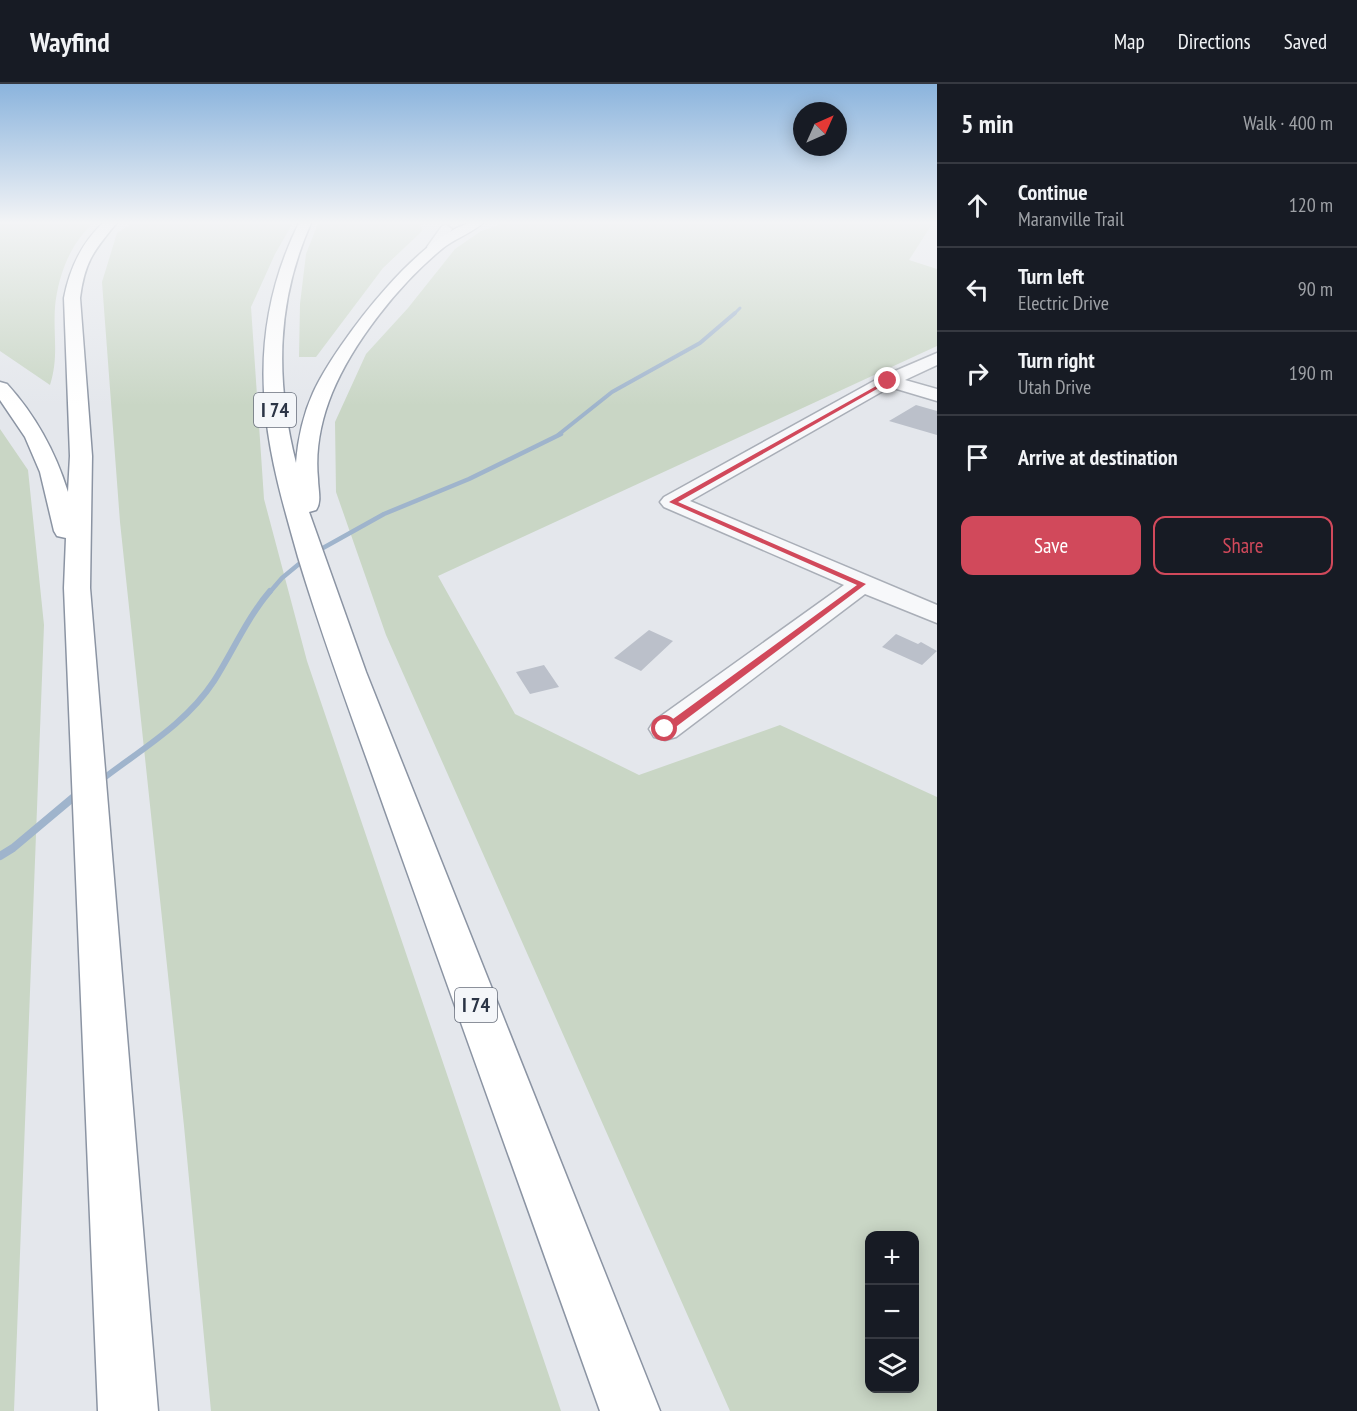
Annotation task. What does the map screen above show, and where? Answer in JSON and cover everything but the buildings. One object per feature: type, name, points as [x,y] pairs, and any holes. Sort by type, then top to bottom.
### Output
[{"type":"highway","points":[[74,283],[72,298],[81,456],[77,588],[128,1411]]},
{"type":"highway","name":"I 74","points":[[283,283],[276,306],[272,345],[274,397],[282,459],[323,598],[630,1411]]},
{"type":"highway","points":[[323,598],[306,487],[310,435],[329,378],[353,338],[399,283]]},
{"type":"highway","points":[[0,388],[33,429],[46,456],[58,488],[77,588]]},
{"type":"street","points":[[937,358],[888,381],[672,502],[937,615]]},
{"type":"street","points":[[888,381],[937,395]]},
{"type":"street","points":[[665,729],[862,584]]},
{"type":"green space","points":[[0,283],[59,283],[55,307],[54,365],[50,385],[0,351]]},
{"type":"green space","points":[[102,283],[262,283],[251,307],[264,499],[307,661],[561,1411],[211,1411],[184,1126],[120,522]]},
{"type":"green space","points":[[303,283],[372,283],[316,357],[299,357]]},
{"type":"green space","points":[[428,283],[937,283],[937,346],[438,576],[515,714],[639,775],[780,725],[937,797],[937,1411],[730,1411],[386,635],[336,492],[335,422],[366,354]]},
{"type":"green space","points":[[0,429],[28,470],[44,625],[14,1411],[0,1411]]},
{"type":"waterway","points":[[735,313],[740,308]]},
{"type":"waterway","points":[[558,435],[612,392],[700,343],[735,313]]},
{"type":"waterway","points":[[314,553],[384,514],[469,479],[561,434]]},
{"type":"waterway","points":[[269,593],[282,578],[305,559]]},
{"type":"waterway","points":[[100,781],[162,736],[203,696],[254,612],[270,591]]},
{"type":"waterway","points":[[74,798],[78,794]]},
{"type":"waterway","points":[[0,856],[13,848],[75,796]]},
{"type":"route","points":[[665,729],[862,584],[672,502],[888,381]]}]
